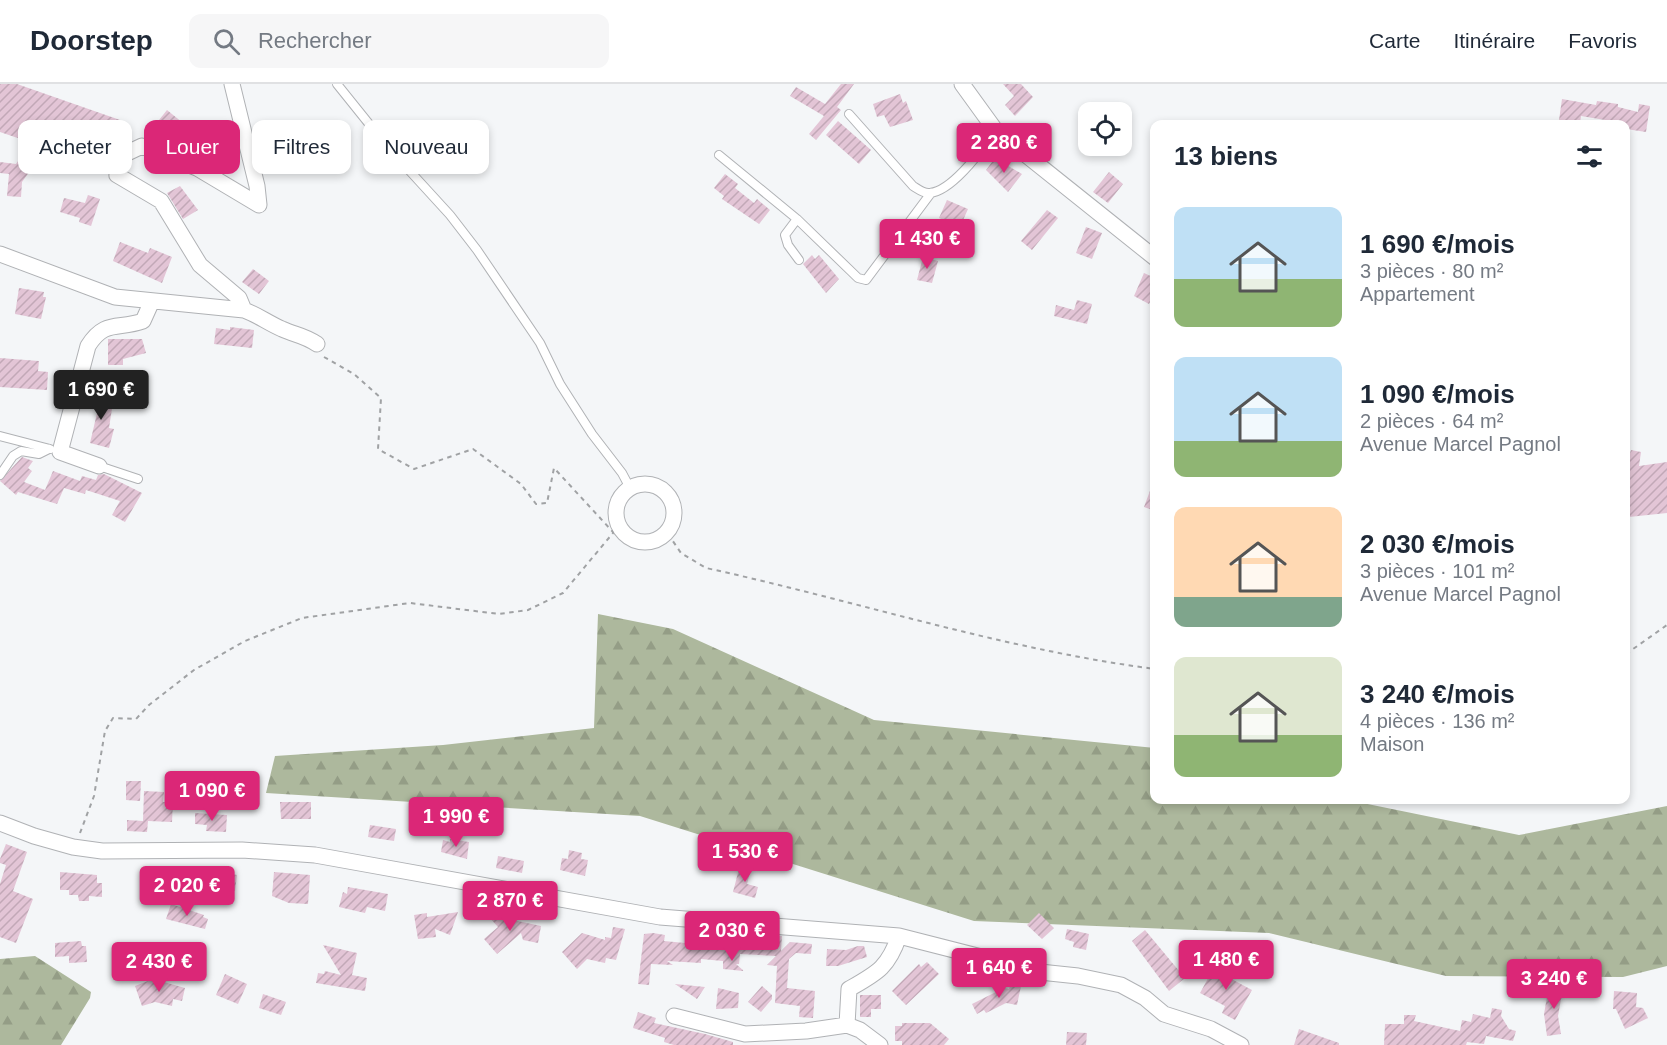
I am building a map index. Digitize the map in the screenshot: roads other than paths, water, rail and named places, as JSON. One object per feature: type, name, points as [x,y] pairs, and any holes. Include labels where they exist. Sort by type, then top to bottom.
[{"type":"street","points":[[232,84],[257,186],[258,205],[197,168],[142,146],[123,155],[118,165],[117,175],[161,201],[200,265],[239,298],[244,310]]},
{"type":"street","points":[[962,84],[996,131],[1150,254]]},
{"type":"street","points":[[0,254],[115,297],[244,310],[259,315],[282,329],[302,334],[320,351]]},
{"type":"street","points":[[99,466],[55,451],[88,346],[96,333],[108,326],[143,321],[152,301]]},
{"type":"street","points":[[651,483],[670,496],[676,515],[668,534],[651,543],[631,540],[616,530],[616,506],[627,488],[630,488],[651,483]]},
{"type":"street","points":[[0,823],[34,836],[75,847],[102,851],[242,850],[315,855],[660,916],[899,936],[1040,972],[1078,976],[1121,985],[1145,998],[1164,1014],[1202,1026],[1241,1045]]},
{"type":"street","points":[[848,1024],[849,989],[879,972],[892,957],[899,936]]},
{"type":"street","points":[[674,1016],[745,1034],[806,1031],[848,1024],[880,1045]]},
{"type":"lane","points":[[338,84],[386,145],[450,215],[477,250],[540,343],[560,384],[592,434],[622,473],[630,488]]},
{"type":"lane","points":[[849,114],[913,186],[922,192],[932,194]]},
{"type":"lane","points":[[719,155],[797,219],[858,278],[866,280],[932,194],[951,182],[976,157],[996,131]]},
{"type":"lane","points":[[797,219],[785,235],[788,245],[799,261]]},
{"type":"lane","points":[[0,436],[55,451]]},
{"type":"lane","points":[[0,475],[13,456],[21,451],[39,454],[55,451]]},
{"type":"lane","points":[[99,466],[138,479]]}]
